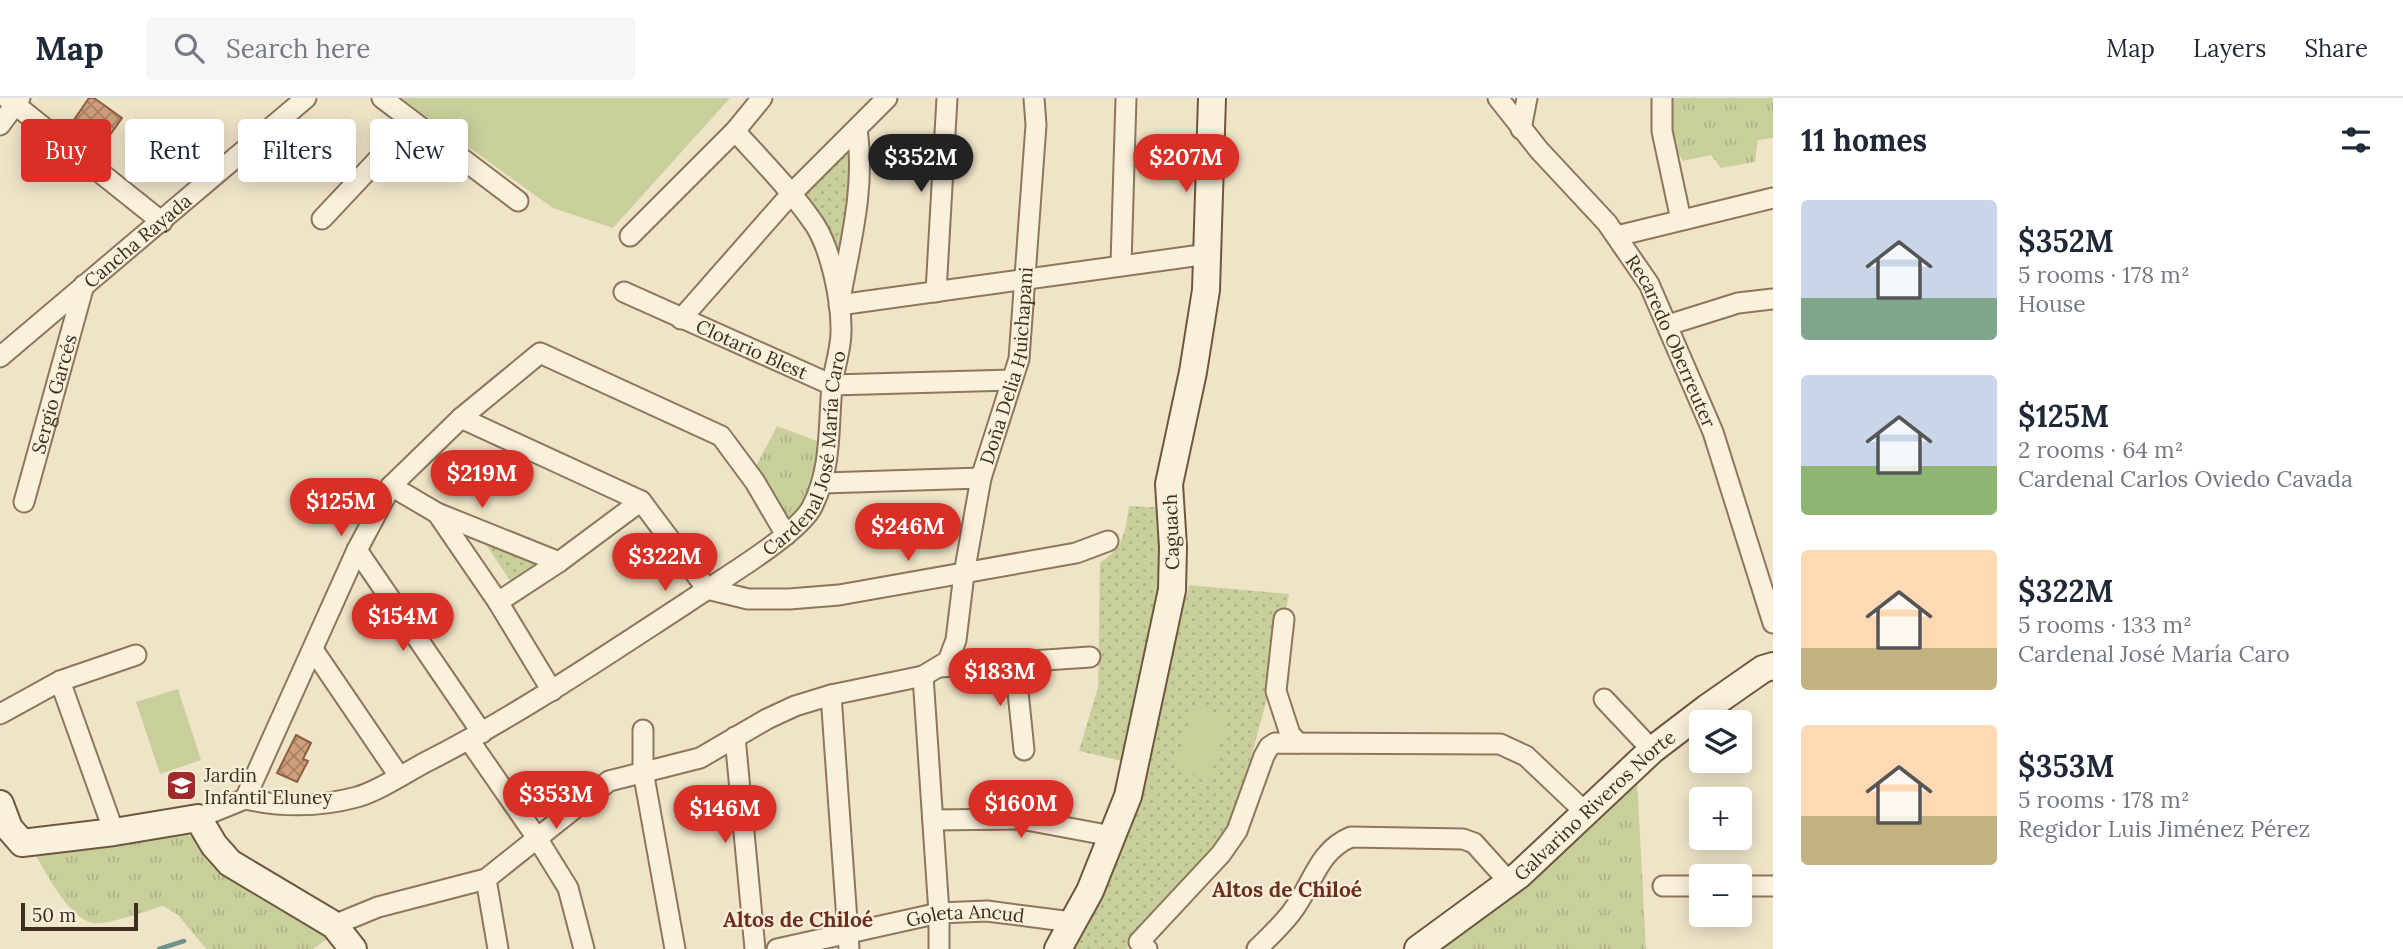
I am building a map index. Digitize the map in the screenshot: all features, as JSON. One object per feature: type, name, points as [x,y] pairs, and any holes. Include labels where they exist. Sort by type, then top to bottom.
[{"type":"street","name":"Cancha Rayada","points":[[0,357],[306,98]]},
{"type":"street","points":[[382,98],[409,119]]},
{"type":"street","points":[[631,236],[735,131],[762,98]]},
{"type":"street","points":[[681,318],[791,194],[887,98]]},
{"type":"street","points":[[936,292],[947,98]]},
{"type":"street","name":"Doña Delia Huichapani","points":[[932,672],[952,654],[956,640],[964,574],[981,478],[1019,359],[1036,125],[1034,98]]},
{"type":"street","points":[[1121,264],[1126,98]]},
{"type":"street","name":"Caguach","points":[[1058,949],[1090,891],[1128,796],[1172,590],[1173,547],[1169,484],[1195,359],[1206,290],[1212,98]]},
{"type":"street","name":"Recaredo Oberreuter","points":[[1498,98],[1521,129],[1617,236],[1649,284],[1713,432],[1773,623]]},
{"type":"street","points":[[1521,129],[1527,98]]},
{"type":"street","points":[[1662,98],[1662,131],[1681,220]]},
{"type":"street","points":[[0,125],[15,100],[162,222]]},
{"type":"street","points":[[857,130],[861,155],[856,211],[839,305],[1208,254]]},
{"type":"street","name":"Cardenal José María Caro","points":[[245,799],[275,805],[314,804],[358,797],[476,737],[552,691],[707,589],[786,535],[811,510],[822,483],[831,439],[832,385],[842,330],[839,305],[825,245],[816,226],[735,131]]},
{"type":"street","points":[[468,163],[518,201]]},
{"type":"street","points":[[322,219],[370,168]]},
{"type":"street","points":[[1617,236],[1773,198]]},
{"type":"street","name":"Sergio Garcés","points":[[24,502],[84,285]]},
{"type":"street","name":"Clotario Blest","points":[[624,292],[832,385],[1012,380]]},
{"type":"street","points":[[1668,325],[1738,303],[1773,299]]},
{"type":"street","points":[[0,807],[22,851],[198,818],[245,799],[358,550],[391,486],[461,418],[540,354],[721,436],[755,482],[786,535]]},
{"type":"street","points":[[461,418],[641,501],[707,589],[748,599],[839,595],[1076,553],[1108,541]]},
{"type":"street","points":[[822,483],[981,478]]},
{"type":"street","points":[[391,486],[437,513],[559,562]]},
{"type":"street","points":[[498,602],[559,562],[641,501]]},
{"type":"street","points":[[437,513],[498,602],[552,691]]},
{"type":"street","points":[[358,550],[568,888],[584,949]]},
{"type":"street","points":[[1284,619],[1276,691],[1290,734],[1298,743]]},
{"type":"street","points":[[314,651],[399,776]]},
{"type":"street","points":[[0,714],[60,681],[136,655]]},
{"type":"street","points":[[334,926],[378,907],[486,879],[609,781],[700,758],[795,706],[932,672],[1090,657]]},
{"type":"street","points":[[1015,663],[1024,750]]},
{"type":"street","name":"Galvarino Riveros Norte","points":[[1418,949],[1510,883],[1652,750],[1763,669],[1773,666]]},
{"type":"street","points":[[932,672],[933,820],[939,949]]},
{"type":"street","points":[[60,681],[114,832]]},
{"type":"street","points":[[831,695],[849,941]]},
{"type":"street","points":[[1604,699],[1652,750]]},
{"type":"street","points":[[643,730],[643,771],[675,949]]},
{"type":"street","points":[[735,737],[755,949]]},
{"type":"street","points":[[1139,947],[1221,854],[1237,831],[1269,747],[1275,743],[1500,744],[1525,757],[1586,813]]},
{"type":"street","points":[[198,818],[214,845],[230,863],[334,926],[353,949]]},
{"type":"street","points":[[933,820],[1021,819],[1112,836]]},
{"type":"street","points":[[1257,949],[1292,912],[1327,852],[1351,837],[1463,839],[1474,843],[1510,883]]},
{"type":"street","points":[[486,879],[498,949]]},
{"type":"street","points":[[1662,886],[1689,886]]},
{"type":"street","points":[[1752,886],[1773,886]]},
{"type":"street","name":"Goleta Ancud","points":[[777,949],[849,941],[939,913],[987,911],[1072,922]]},
{"type":"green space","points":[[400,98],[730,98],[613,228],[553,208],[468,147],[468,119],[429,119]]},
{"type":"green space","points":[[1673,98],[1773,98],[1773,138],[1758,140],[1755,162],[1721,168],[1711,155],[1683,161],[1670,140]]},
{"type":"green space","points":[[852,146],[848,210],[838,265],[802,195]]},
{"type":"green space","points":[[777,426],[822,443],[815,481],[804,506],[788,523],[755,468]]},
{"type":"green space","points":[[1129,506],[1171,508],[1135,764],[1079,751],[1098,687],[1100,563],[1119,545]]},
{"type":"green space","points":[[482,539],[545,566],[514,586]]},
{"type":"green space","points":[[1189,585],[1289,594],[1271,684],[1239,801],[1225,833],[1126,949],[1072,949],[1155,731]]},
{"type":"green space","points":[[178,689],[201,760],[160,774],[136,702]]},
{"type":"green space","points":[[1195,706],[1229,717],[1208,779],[1175,768]]},
{"type":"green space","points":[[1637,779],[1646,949],[1425,949]]},
{"type":"green space","points":[[182,833],[195,838],[211,862],[225,873],[328,938],[313,949],[206,949],[178,915],[163,906],[117,920],[93,923],[84,920],[68,905],[36,856]]},
{"type":"building","points":[[89,98],[94,98],[122,118],[111,134],[111,119],[75,119]]},
{"type":"building","points":[[296,735],[311,743],[303,759],[308,761],[297,782],[277,773]]},
{"type":"waterway","points":[[159,949],[184,941]]},
{"type":"place","name":"Jardin Infantil Eluney","points":[[181,786]]},
{"type":"district","name":"Altos de Chiloé","points":[[1287,889]]},
{"type":"district","name":"Altos de Chiloé","points":[[798,919]]}]
